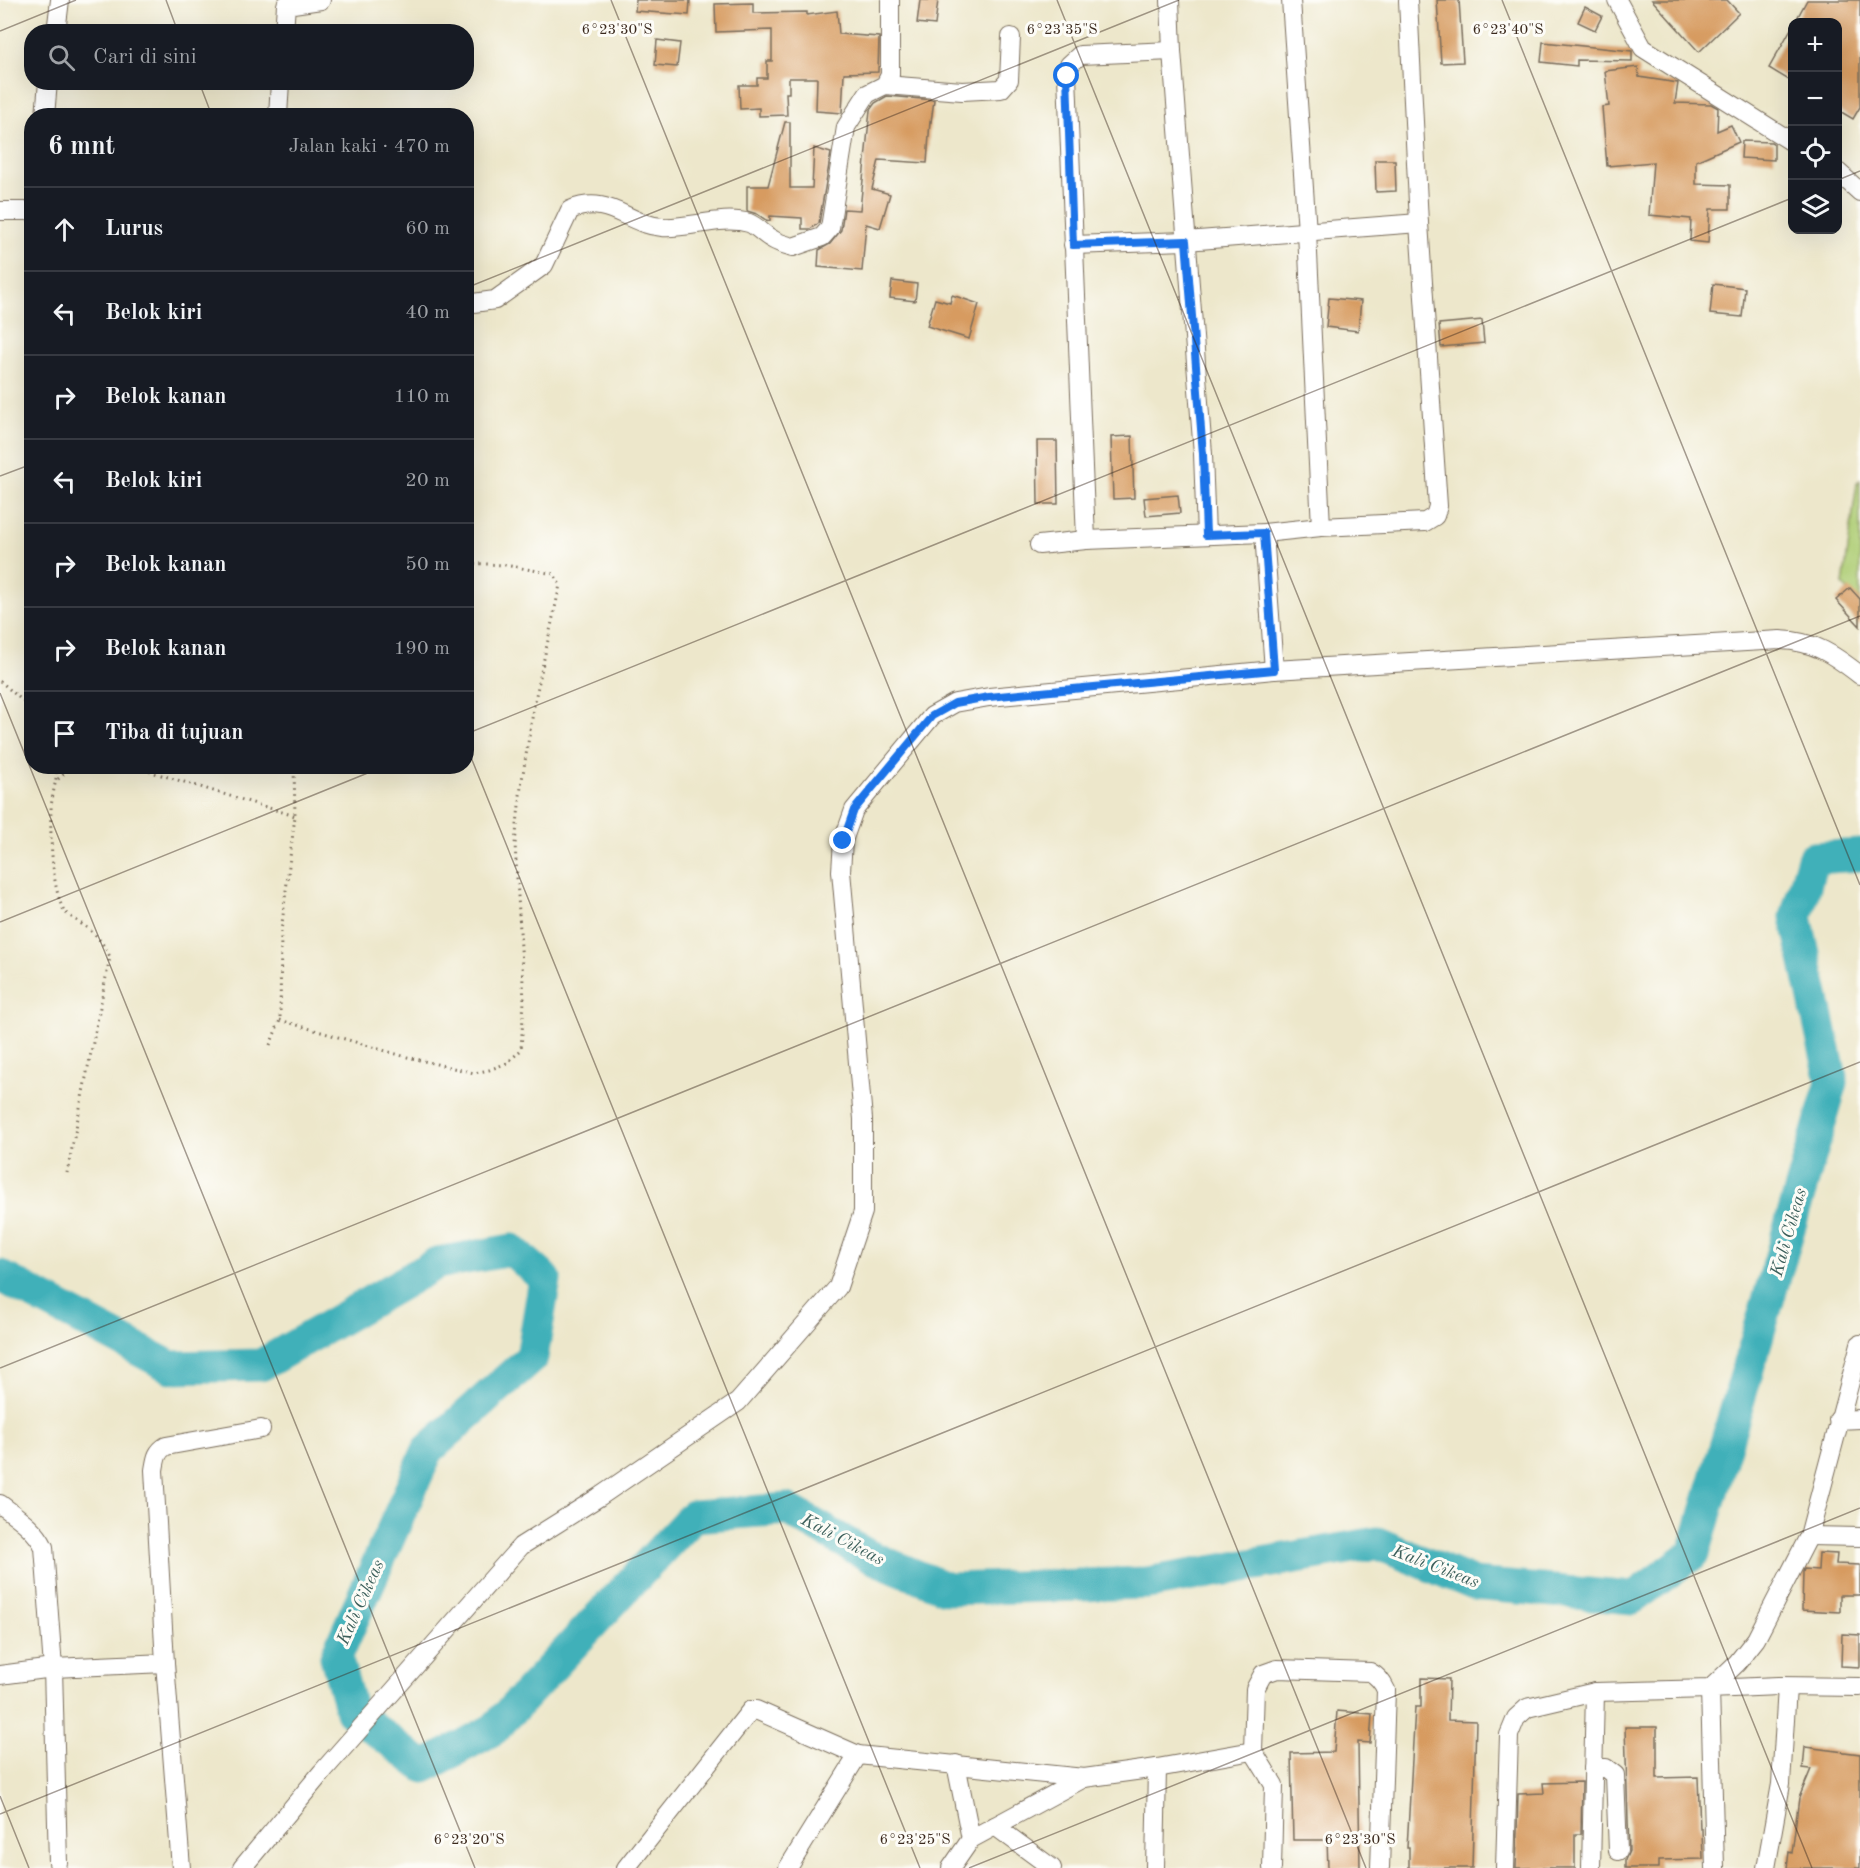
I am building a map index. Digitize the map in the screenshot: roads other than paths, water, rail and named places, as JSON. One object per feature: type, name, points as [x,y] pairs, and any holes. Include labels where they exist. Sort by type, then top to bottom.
[{"type":"street","points":[[57,24],[60,0]]},
{"type":"street","points":[[285,24],[286,5],[321,0]]},
{"type":"street","points":[[885,85],[890,75],[890,0]]},
{"type":"street","points":[[1170,0],[1203,454],[1206,535]]},
{"type":"street","points":[[1291,0],[1307,232],[1321,527]]},
{"type":"street","points":[[1039,545],[1086,540],[1264,533],[1321,527],[1425,522],[1435,516],[1438,506],[1419,223],[1408,0]]},
{"type":"street","points":[[1617,0],[1643,48],[1788,139]]},
{"type":"street","points":[[474,303],[495,300],[544,265],[570,210],[580,206],[605,206],[641,222],[662,227],[726,222],[750,223],[773,240],[793,247],[822,237],[830,228],[846,127],[867,94],[885,85],[962,91],[1001,89],[1009,80],[1011,37]]},
{"type":"street","points":[[1086,540],[1067,76],[1069,65],[1080,56],[1172,51]]},
{"type":"street","points":[[46,108],[47,90]]},
{"type":"street","points":[[278,108],[280,90]]},
{"type":"street","points":[[1842,176],[1860,192]]},
{"type":"street","points":[[0,211],[24,211]]},
{"type":"street","points":[[1073,245],[1186,241],[1419,223]]},
{"type":"street","points":[[1264,533],[1274,670]]},
{"type":"street","points":[[242,1868],[521,1546],[599,1497],[738,1402],[838,1287],[863,1212],[863,1119],[842,871],[843,841],[854,810],[932,716],[955,703],[989,697],[1274,670],[1780,640],[1796,640],[1831,652],[1860,675]]},
{"type":"street","points":[[1715,1868],[1710,1689],[1737,1663],[1756,1639],[1809,1536],[1860,1344]]},
{"type":"street","points":[[1838,1420],[1860,1419]]},
{"type":"street","points":[[181,1868],[165,1664],[154,1470],[158,1451],[166,1446],[261,1429]]},
{"type":"street","points":[[0,1504],[39,1536],[44,1548],[53,1668],[58,1863]]},
{"type":"street","points":[[1809,1536],[1860,1537]]},
{"type":"street","points":[[0,1675],[53,1668],[165,1664]]},
{"type":"street","points":[[1272,1868],[1274,1785],[1253,1751],[1255,1689],[1260,1677],[1277,1669],[1370,1672],[1379,1678],[1386,1690],[1380,1868]]},
{"type":"street","points":[[1766,1868],[1781,1784],[1787,1687]]},
{"type":"street","points":[[1505,1868],[1509,1736],[1516,1718],[1527,1708],[1595,1692],[1860,1687]]},
{"type":"street","points":[[1592,1868],[1595,1692]]},
{"type":"street","points":[[626,1868],[751,1710],[756,1710],[858,1755],[1084,1778],[1253,1751]]},
{"type":"street","points":[[788,1868],[858,1755]]},
{"type":"street","points":[[956,1764],[971,1839]]},
{"type":"street","points":[[1155,1868],[1157,1768]]},
{"type":"street","points":[[1593,1768],[1606,1768],[1615,1775],[1618,1851]]},
{"type":"street","points":[[951,1868],[971,1839],[1084,1778]]},
{"type":"street","points":[[995,1826],[1052,1868]]},
{"type":"waterway","name":"Kali Cikeas","points":[[0,1276],[171,1367],[261,1365],[437,1263],[512,1250],[545,1279],[532,1357],[428,1450],[336,1657],[351,1711],[424,1767],[494,1729],[693,1516],[787,1509],[869,1556],[948,1589],[1147,1583],[1377,1543],[1474,1584],[1633,1598],[1694,1553],[1832,1082],[1796,917],[1813,858],[1860,855]]}]
